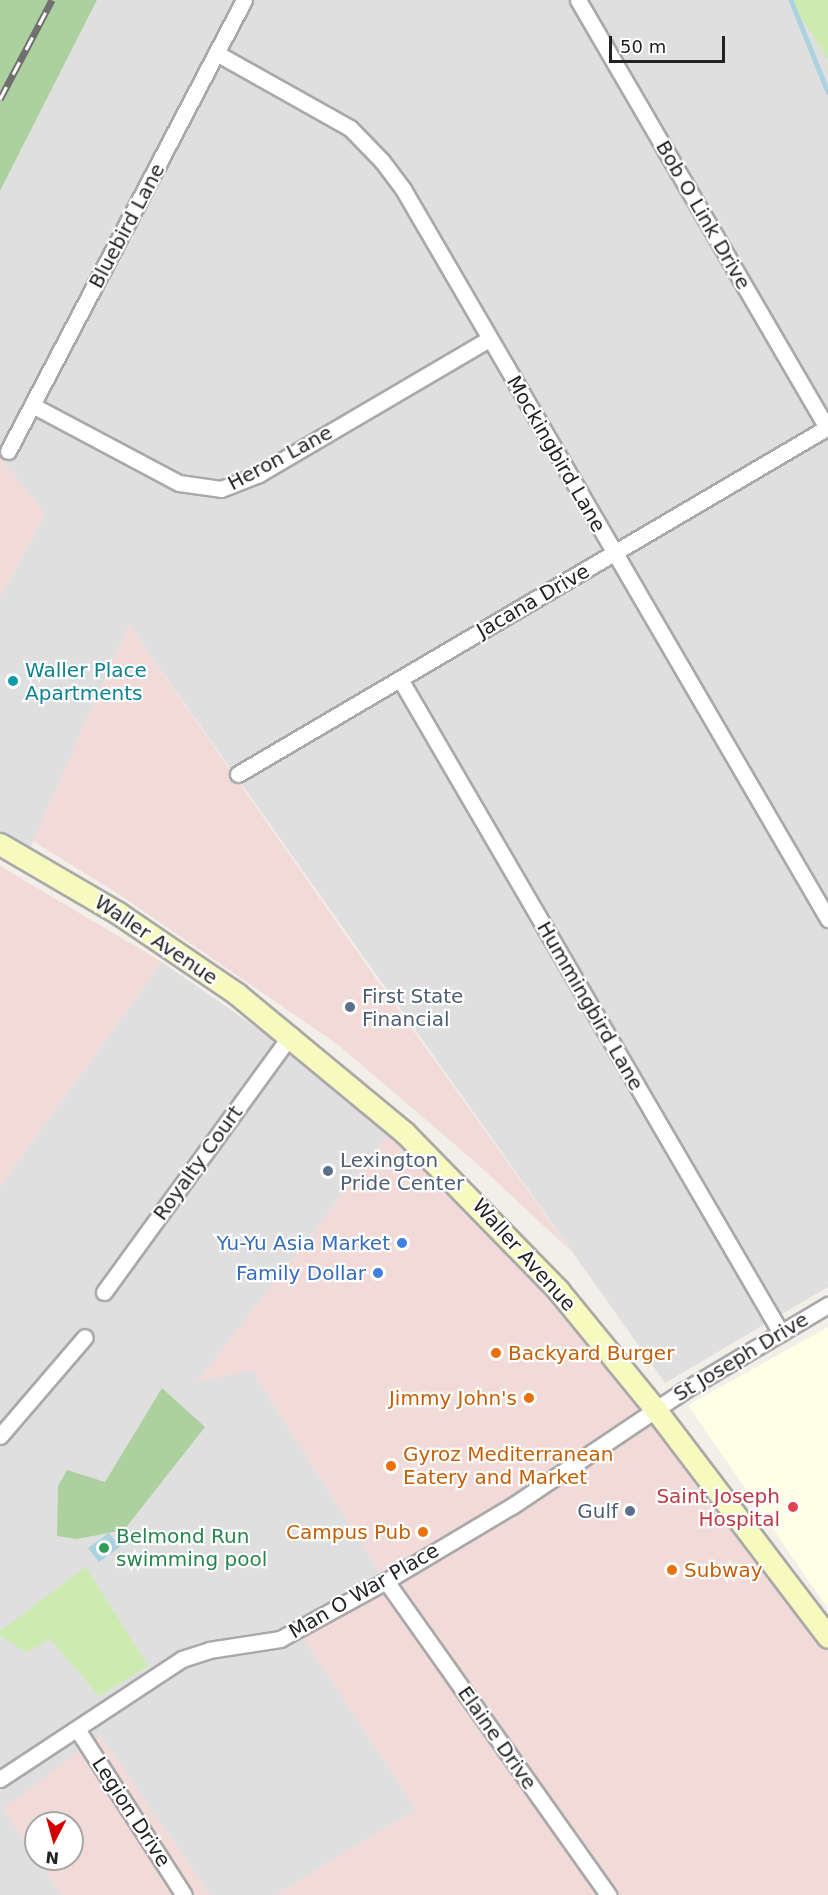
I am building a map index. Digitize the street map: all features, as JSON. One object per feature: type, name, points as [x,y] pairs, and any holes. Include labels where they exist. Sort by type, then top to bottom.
[{"type":"main road","name":"Waller Avenue","points":[[0,844],[167,945],[291,1035],[396,1125],[478,1203],[558,1290],[656,1409],[828,1637]]},
{"type":"street","name":"Bluebird Lane","points":[[8,451],[218,54],[244,0]]},
{"type":"street","name":"Bob O Link Drive","points":[[578,0],[828,428]]},
{"type":"street","name":"Mockingbird Lane","points":[[218,54],[336,119],[363,139],[403,189],[613,554],[828,919]]},
{"type":"street","name":"Heron Lane","points":[[32,405],[179,483],[221,489],[258,474],[489,339]]},
{"type":"street","name":"Jacana Drive","points":[[238,774],[828,428]]},
{"type":"street","name":"Hummingbird Lane","points":[[400,679],[781,1333]]},
{"type":"street","name":"Royalty Court","points":[[104,1292],[291,1035]]},
{"type":"street","name":"St Joseph Drive","points":[[656,1409],[828,1305]]},
{"type":"street","points":[[0,1436],[85,1337]]},
{"type":"street","name":"Man O War Place","points":[[0,1779],[182,1659],[209,1650],[280,1639],[386,1581],[512,1506],[656,1409]]},
{"type":"street","name":"Elaine Drive","points":[[386,1581],[608,1895]]},
{"type":"street","name":"Legion Drive","points":[[77,1729],[184,1895]]},
{"type":"shaded area","points":[[97,0],[790,0],[828,60],[828,1287],[665,1383],[129,625],[26,858],[0,845],[0,597],[45,514],[0,458],[0,191]]},
{"type":"shaded area","points":[[0,458],[45,514],[0,597]]},
{"type":"shaded area","points":[[129,625],[370,970],[572,1252],[472,1159],[337,1044],[120,895],[33,841]]},
{"type":"shaded area","points":[[0,866],[162,962],[0,1186]]},
{"type":"shaded area","points":[[162,962],[396,1125],[198,1381],[252,1370],[386,1581],[299,1631],[416,1809],[276,1895],[210,1895],[100,1736],[4,1809],[24,1839],[24,1871],[46,1871],[62,1895],[0,1895],[0,1186]]},
{"type":"shaded area","points":[[396,1125],[655,1409],[828,1649],[828,1895],[276,1895],[416,1809],[299,1631],[384,1578],[252,1370],[197,1382]]},
{"type":"shaded area","name":"Saint Joseph Hospital","points":[[828,1327],[828,1609],[688,1405]]},
{"type":"shaded area","points":[[100,1735],[210,1895],[62,1895],[46,1871],[84,1871],[84,1811],[24,1811],[24,1840],[3,1809]]},
{"type":"green space","points":[[0,0],[97,0],[0,191]]},
{"type":"green space","points":[[790,0],[828,0],[828,60]]},
{"type":"green space","points":[[162,1388],[205,1427],[124,1530],[77,1539],[57,1536],[58,1486],[67,1470],[105,1482]]},
{"type":"green space","points":[[86,1567],[148,1666],[99,1696],[50,1639],[26,1652],[0,1636],[0,1631]]},
{"type":"water","name":"Belmond Run swimming pool","points":[[109,1533],[120,1547],[99,1562],[88,1548]]},
{"type":"waterway","points":[[791,0],[828,92]]},
{"type":"railway","points":[[0,99],[52,0]]},
{"type":"place","name":"Waller Place Apartments","points":[[13,681]]},
{"type":"place","name":"First State Financial","points":[[350,1007]]},
{"type":"place","name":"Lexington Pride Center","points":[[328,1171]]},
{"type":"place","name":"Yu-Yu Asia Market","points":[[402,1243]]},
{"type":"place","name":"Family Dollar","points":[[378,1273]]},
{"type":"place","name":"Backyard Burger","points":[[496,1353]]},
{"type":"place","name":"Jimmy John's","points":[[529,1398]]},
{"type":"place","name":"Gyroz Mediterranean Eatery and Market","points":[[391,1466]]},
{"type":"place","name":"Saint Joseph Hospital","points":[[793,1507]]},
{"type":"place","name":"Gulf","points":[[630,1511]]},
{"type":"place","name":"Campus Pub","points":[[423,1532]]},
{"type":"place","name":"Belmond Run swimming pool","points":[[104,1548]]},
{"type":"place","name":"Subway","points":[[672,1570]]}]
